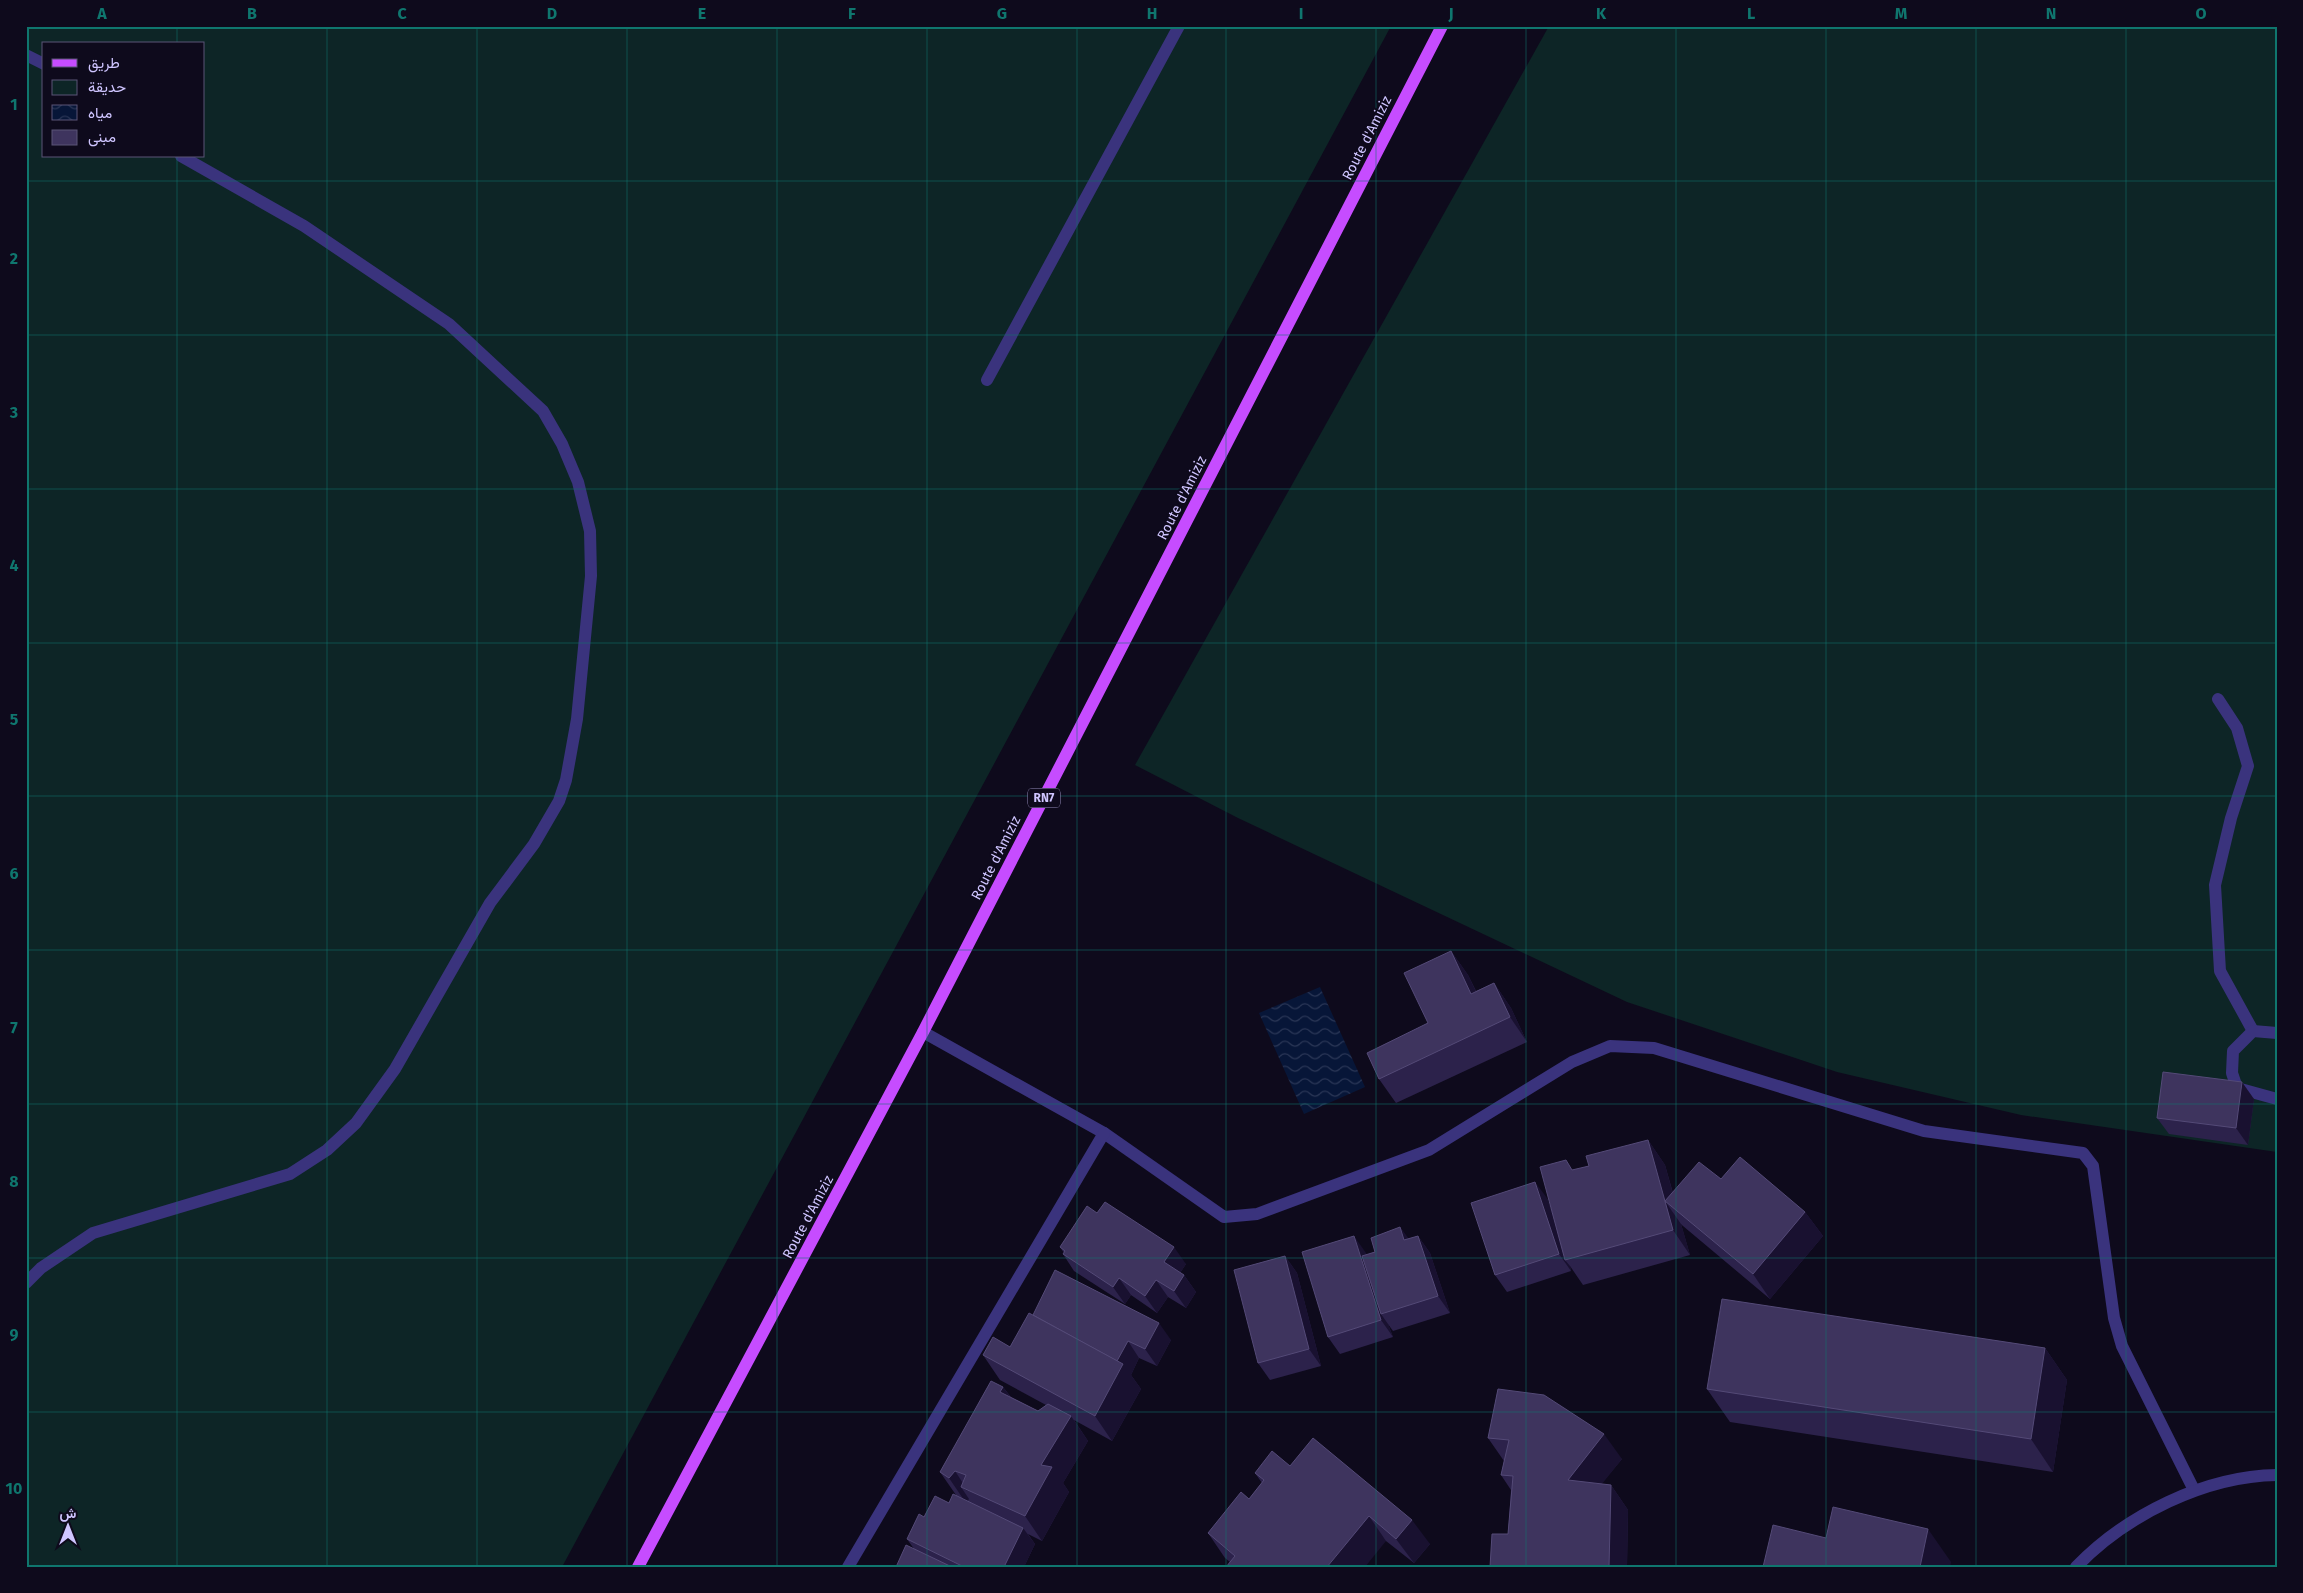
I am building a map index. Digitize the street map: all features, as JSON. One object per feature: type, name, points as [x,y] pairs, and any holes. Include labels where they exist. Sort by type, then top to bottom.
[{"type":"main road","name":"Route d'Amiziz","points":[[638,1567],[923,1032],[1442,26]]},
{"type":"street","points":[[987,380],[1179,26]]},
{"type":"street","points":[[26,55],[42,63]]},
{"type":"street","points":[[26,1283],[41,1268],[93,1233],[290,1174],[327,1150],[356,1123],[395,1069],[490,902],[534,844],[559,801],[566,780],[577,719],[591,576],[590,531],[578,482],[562,444],[543,411],[449,324],[304,226],[185,158]]},
{"type":"street","points":[[2218,698],[2237,728],[2248,766],[2231,818],[2215,886],[2220,971],[2253,1030]]},
{"type":"street","points":[[2253,1030],[2277,1033]]},
{"type":"street","points":[[2253,1030],[2233,1052],[2232,1073],[2237,1088],[2277,1099]]},
{"type":"street","points":[[923,1032],[1104,1133],[1224,1218],[1257,1214],[1429,1150],[1572,1062],[1610,1046],[1654,1048],[1924,1131],[2083,1153],[2093,1166],[2114,1318],[2122,1346],[2194,1490]]},
{"type":"street","points":[[848,1567],[1104,1133]]},
{"type":"street","points":[[2076,1567],[2136,1518],[2194,1490],[2251,1475],[2277,1475]]},
{"type":"green space","points":[[26,26],[1391,26],[562,1567],[26,1567]]},
{"type":"green space","points":[[1549,26],[2277,26],[2277,1152],[2021,1115],[1837,1072],[1627,1002],[1238,818],[1135,765]]},
{"type":"water","points":[[1320,987],[1365,1087],[1304,1114],[1259,1013]]},
{"type":"building","points":[[1451,951],[1471,994],[1494,983],[1510,1017],[1379,1079],[1367,1053],[1428,1023],[1404,973]]},
{"type":"building","points":[[2163,1072],[2242,1082],[2236,1128],[2157,1118]]},
{"type":"building","points":[[1648,1140],[1673,1230],[1565,1260],[1540,1167],[1566,1160],[1572,1170],[1589,1166],[1586,1156]]},
{"type":"building","points":[[1740,1157],[1805,1212],[1753,1274],[1665,1201],[1699,1162],[1721,1179]]},
{"type":"building","points":[[1535,1182],[1559,1254],[1495,1275],[1471,1203]]},
{"type":"building","points":[[1105,1202],[1174,1247],[1164,1262],[1184,1275],[1174,1291],[1156,1280],[1145,1296],[1119,1278],[1113,1287],[1063,1254],[1065,1251],[1060,1247],[1087,1206],[1097,1213]]},
{"type":"building","points":[[1400,1227],[1404,1240],[1418,1236],[1438,1296],[1381,1314],[1362,1256],[1375,1252],[1371,1238]]},
{"type":"building","points":[[1354,1236],[1381,1320],[1328,1337],[1302,1252]]},
{"type":"building","points":[[1285,1256],[1309,1349],[1258,1363],[1234,1270]]},
{"type":"building","points":[[1055,1270],[1159,1323],[1145,1349],[1128,1341],[1117,1361],[1033,1315]]},
{"type":"building","points":[[1722,1299],[2045,1348],[2031,1439],[1707,1389]]},
{"type":"building","points":[[1029,1313],[1123,1364],[1095,1416],[983,1355],[993,1337],[1010,1347]]},
{"type":"building","points":[[991,1381],[1003,1387],[1000,1392],[1038,1411],[1048,1404],[1071,1416],[1041,1465],[1052,1467],[1025,1516],[961,1487],[966,1475],[955,1471],[949,1478],[940,1472]]},
{"type":"building","points":[[1498,1389],[1544,1395],[1604,1434],[1568,1480],[1611,1485],[1609,1567],[1490,1567],[1492,1534],[1508,1534],[1513,1476],[1501,1475],[1509,1440],[1488,1438]]},
{"type":"building","points":[[1313,1438],[1412,1520],[1396,1539],[1369,1516],[1327,1567],[1226,1567],[1235,1556],[1208,1533],[1241,1492],[1249,1499],[1264,1480],[1255,1473],[1272,1451],[1290,1466]]},
{"type":"building","points":[[953,1494],[1023,1528],[1004,1567],[964,1567],[907,1539],[919,1514],[924,1517],[935,1496],[949,1503]]},
{"type":"building","points":[[1833,1507],[1928,1529],[1920,1567],[1763,1567],[1773,1525],[1826,1538]]},
{"type":"building","points":[[906,1545],[952,1567],[896,1567]]}]
